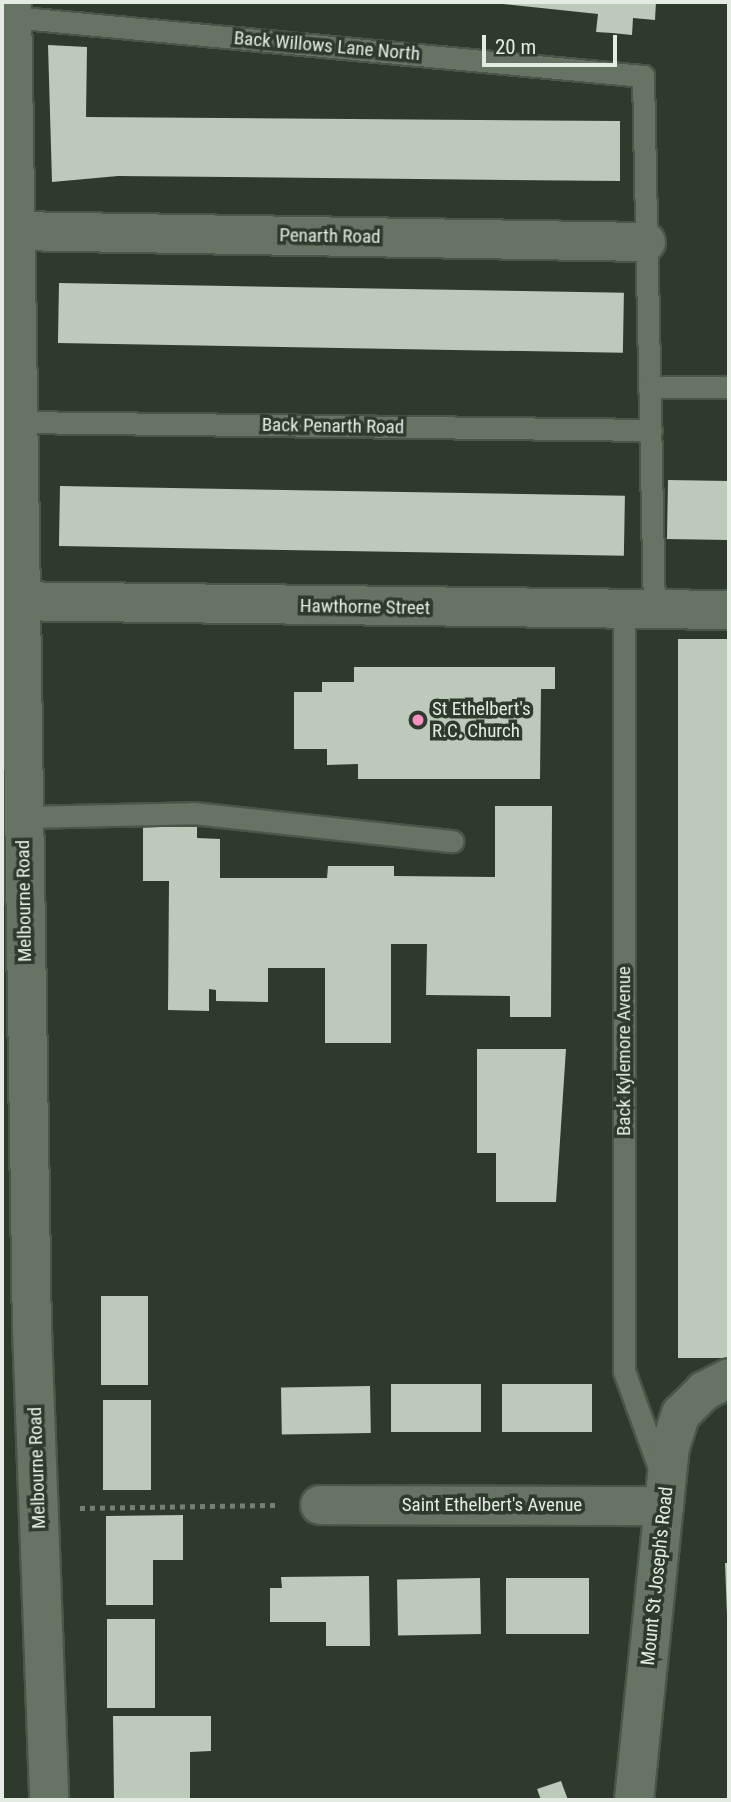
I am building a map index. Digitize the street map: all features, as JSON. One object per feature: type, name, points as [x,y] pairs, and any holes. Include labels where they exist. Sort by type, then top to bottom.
[{"type":"street","name":"Melbourne Road","points":[[11,10],[7,98],[13,231],[16,422],[10,602],[23,817],[17,1329],[38,1508],[49,1800]]},
{"type":"street","name":"Penarth Road","points":[[13,231],[646,242]]},
{"type":"street","name":"Hawthorne Street","points":[[10,602],[729,610]]},
{"type":"street","name":"Mount St Joseph's Road","points":[[634,1800],[665,1496],[681,1414],[729,1378]]},
{"type":"street","name":"Saint Ethelbert's Avenue","points":[[320,1505],[665,1496]]},
{"type":"lane","name":"Back Willows Lane North","points":[[11,10],[643,76]]},
{"type":"lane","name":"Back Kylemore Avenue","points":[[643,76],[650,430],[639,610],[624,1371],[629,1399],[665,1496]]},
{"type":"lane","points":[[650,387],[729,387]]},
{"type":"lane","name":"Back Penarth Road","points":[[16,422],[650,430]]},
{"type":"lane","points":[[23,817],[193,813],[452,841]]},
{"type":"path","points":[[38,1508],[320,1505]]},
{"type":"building","points":[[484,2],[656,2],[655,20],[633,18],[632,35],[596,32],[598,14]]},
{"type":"building","points":[[48,45],[87,47],[86,117],[620,121],[620,181],[118,176],[52,182]]},
{"type":"building","points":[[59,283],[624,293],[623,353],[58,343]]},
{"type":"building","points":[[668,480],[729,481],[728,540],[667,539]]},
{"type":"building","points":[[60,486],[625,496],[624,556],[59,546]]},
{"type":"building","points":[[678,639],[729,639],[729,1358],[678,1358]]},
{"type":"building","name":"St Ethelbert's R.C. Church","points":[[354,667],[555,667],[555,689],[541,689],[540,779],[358,779],[358,764],[327,765],[327,749],[294,749],[294,692],[322,692],[322,682],[354,682]]},
{"type":"building","points":[[495,806],[552,806],[551,1017],[510,1017],[510,996],[426,995],[427,944],[391,944],[391,1043],[325,1043],[325,968],[268,968],[268,1002],[216,1001],[216,990],[209,989],[209,1011],[168,1010],[169,881],[143,881],[143,827],[197,827],[197,838],[220,839],[220,878],[327,878],[328,866],[394,866],[394,876],[495,877]]},
{"type":"building","points":[[477,1049],[566,1049],[556,1202],[496,1202],[496,1153],[477,1153]]},
{"type":"building","points":[[101,1296],[148,1296],[148,1385],[101,1385]]},
{"type":"building","points":[[391,1384],[481,1384],[481,1432],[391,1432]]},
{"type":"building","points":[[502,1384],[592,1384],[592,1432],[502,1432]]},
{"type":"building","points":[[370,1386],[371,1433],[282,1435],[281,1388]]},
{"type":"building","points":[[103,1400],[151,1400],[151,1490],[103,1490]]},
{"type":"building","points":[[183,1515],[183,1560],[153,1560],[153,1605],[106,1605],[106,1516]]},
{"type":"building","points":[[725,1563],[729,1563],[727,1615]]},
{"type":"building","points":[[369,1576],[370,1646],[326,1646],[326,1622],[270,1622],[270,1588],[282,1588],[281,1577]]},
{"type":"building","points":[[480,1578],[481,1634],[398,1635],[397,1579]]},
{"type":"building","points":[[506,1578],[589,1578],[589,1634],[506,1634]]},
{"type":"building","points":[[107,1619],[155,1619],[155,1708],[107,1708]]},
{"type":"building","points":[[113,1716],[211,1716],[211,1751],[190,1752],[190,1800],[114,1800]]},
{"type":"building","points":[[561,1781],[568,1800],[541,1800],[537,1789]]},
{"type":"place","name":"St Ethelbert's R.C. Church","points":[[418,720]]}]
